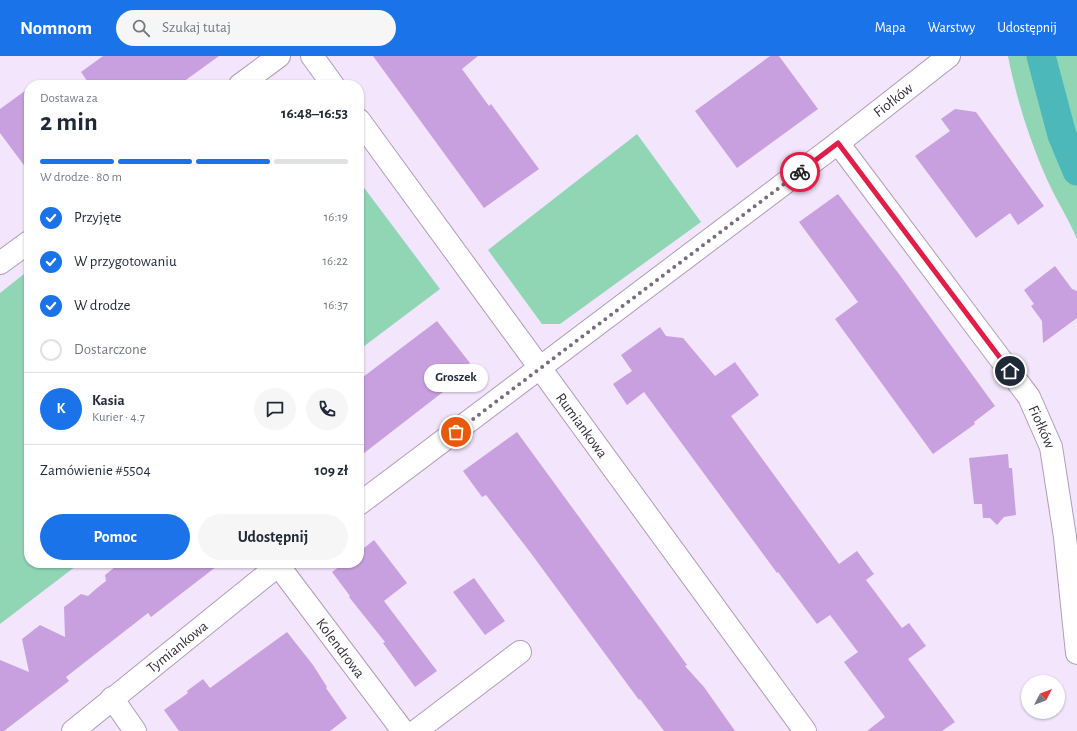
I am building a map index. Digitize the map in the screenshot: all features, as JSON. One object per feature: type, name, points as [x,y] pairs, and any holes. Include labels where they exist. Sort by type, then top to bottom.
[{"type":"street","points":[[247,80],[279,56]]},
{"type":"street","points":[[312,56],[329,80]]},
{"type":"street","name":"Fiołków","points":[[540,368],[838,143],[949,56]]},
{"type":"street","name":"Rumiankowa","points":[[364,127],[805,731]]},
{"type":"street","name":"Fiołków","points":[[838,143],[1030,397],[1051,447],[1065,537],[1077,653]]},
{"type":"street","points":[[0,263],[24,246]]},
{"type":"street","points":[[364,500],[540,368]]},
{"type":"street","name":"Tymiankowa","points":[[73,731],[275,568]]},
{"type":"street","name":"Kolendrowa","points":[[283,568],[403,731]]},
{"type":"street","points":[[416,731],[520,652]]},
{"type":"street","points":[[112,698],[135,731]]},
{"type":"green space","points":[[1008,56],[1077,56],[1077,239],[1052,190],[1032,141],[1021,108]]},
{"type":"green space","points":[[637,134],[701,222],[560,324],[542,324],[488,250]]},
{"type":"green space","points":[[364,188],[440,289],[364,346]]},
{"type":"green space","points":[[24,274],[24,568],[73,568],[0,624],[0,293]]},
{"type":"building","points":[[103,56],[219,56],[186,80],[87,80],[81,72]]},
{"type":"building","points":[[373,56],[478,56],[462,69],[489,106],[491,104],[539,169],[484,208]]},
{"type":"building","points":[[770,56],[779,56],[818,109],[737,168],[695,111]]},
{"type":"building","points":[[24,92],[24,165],[0,133],[0,109]]},
{"type":"building","points":[[955,109],[976,112],[1044,206],[1018,225],[1010,213],[976,238],[915,156],[950,131],[941,119]]},
{"type":"building","points":[[838,194],[899,274],[995,406],[974,422],[975,424],[933,454],[835,319],[858,302],[799,222]]},
{"type":"building","points":[[1055,266],[1072,289],[1077,291],[1077,318],[1043,343],[1042,321],[1031,306],[1034,304],[1024,290]]},
{"type":"building","points":[[437,321],[470,363],[449,380],[452,385],[364,453],[364,376]]},
{"type":"building","points":[[660,327],[666,336],[683,338],[715,376],[735,362],[759,395],[731,416],[839,564],[857,551],[874,574],[866,580],[902,628],[909,623],[926,646],[908,659],[955,722],[942,731],[867,731],[885,717],[844,662],[858,652],[830,615],[817,624],[778,572],[777,573],[644,392],[627,405],[613,384],[632,371],[621,355]]},
{"type":"building","points":[[517,432],[687,665],[685,666],[704,687],[735,731],[664,731],[640,699],[639,700],[486,495],[482,497],[463,471]]},
{"type":"building","points":[[1008,454],[1009,468],[1012,468],[1016,515],[1004,517],[997,525],[990,518],[983,518],[982,504],[974,504],[969,458]]},
{"type":"building","points":[[374,540],[407,583],[384,601],[437,671],[415,687],[383,643],[385,642],[349,597],[350,596],[332,572],[337,568],[364,568],[364,548]]},
{"type":"building","points":[[114,568],[215,568],[151,617],[148,613],[66,677],[69,681],[4,731],[0,731],[0,660],[29,672],[22,639],[40,625],[65,637],[64,607],[81,594],[88,596],[106,581],[105,575]]},
{"type":"building","points":[[474,578],[505,621],[485,635],[453,592]]},
{"type":"building","points":[[287,632],[313,665],[327,687],[326,688],[347,718],[330,731],[179,731],[164,710],[188,693],[187,691],[203,679],[210,688]]},
{"type":"waterway","points":[[1041,56],[1062,135],[1077,171]]},
{"type":"way so far","points":[[456,432],[800,172]]},
{"type":"place","name":"Groszek","points":[[456,432]]},
{"type":"route","points":[[800,172],[838,143],[1010,371]]}]
